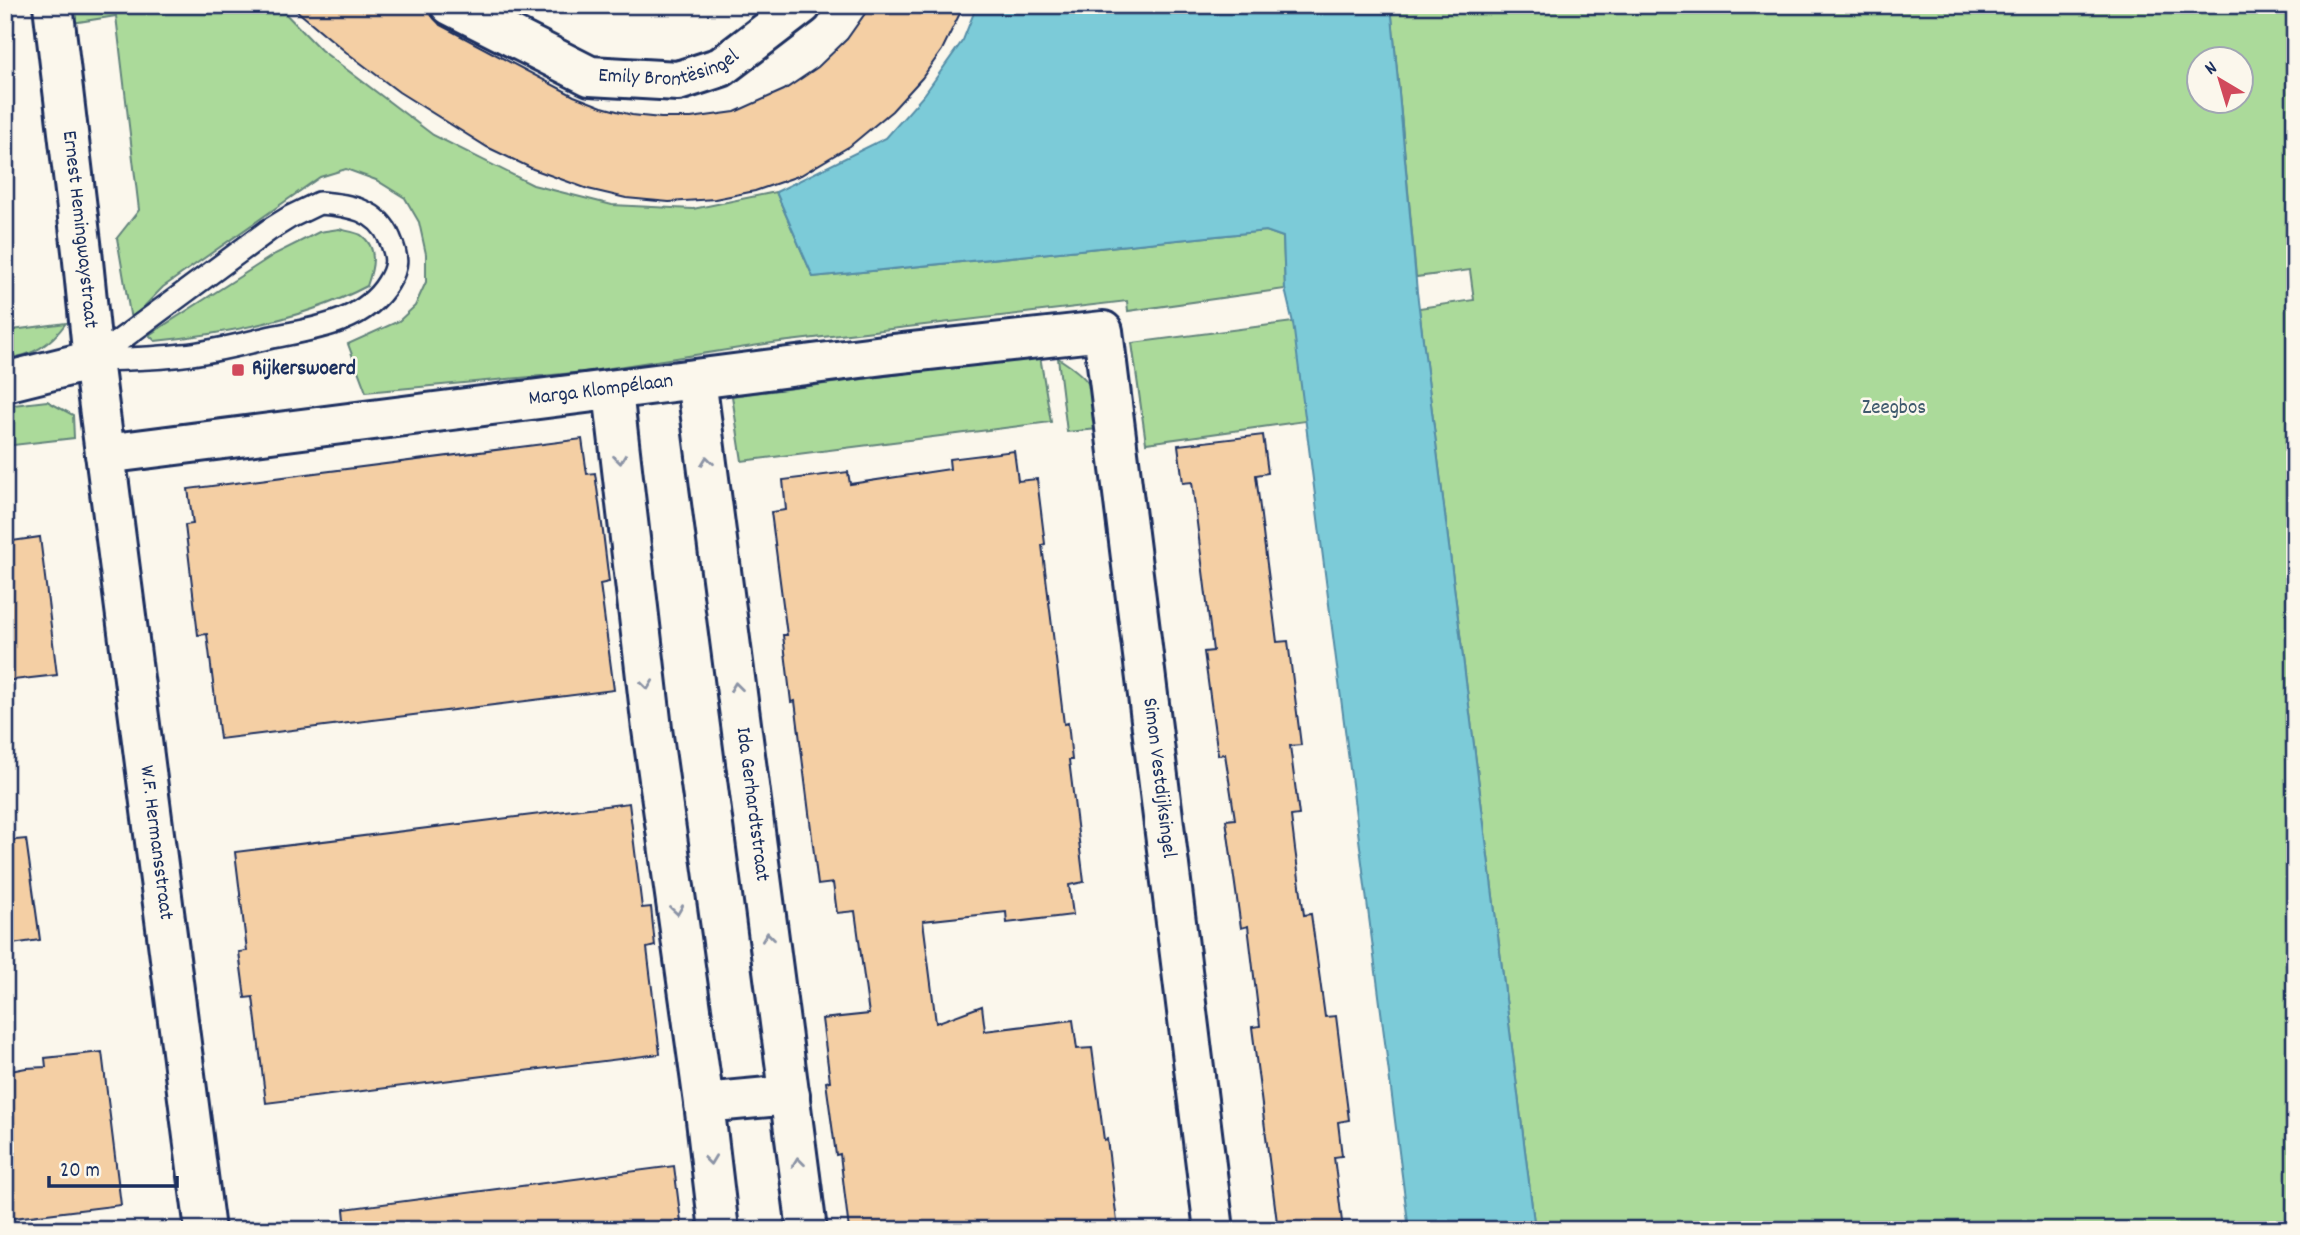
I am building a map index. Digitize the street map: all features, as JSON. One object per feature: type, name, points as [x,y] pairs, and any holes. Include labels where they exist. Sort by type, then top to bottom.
[{"type":"street","name":"Ernest Hemingwaystraat","points":[[53,5],[104,454]]},
{"type":"street","name":"Emily Brontësingel","points":[[450,5],[590,76],[678,81],[721,67],[802,5]]},
{"type":"street","name":"Marga Klompélaan","points":[[104,454],[1098,330]]},
{"type":"street","name":"Simon Vestdijksingel","points":[[1098,330],[1103,331],[1214,1230]]},
{"type":"street","points":[[5,382],[93,360]]},
{"type":"street","name":"Ida Gerhardtstraat","points":[[696,379],[807,1230]]},
{"type":"street","points":[[612,391],[652,729],[719,1230]]},
{"type":"street","name":"W.F. Hermansstraat","points":[[104,454],[205,1230]]},
{"type":"street","points":[[704,1103],[790,1095]]},
{"type":"lane","points":[[319,203],[345,205],[370,213],[386,229],[394,248],[396,270],[380,297],[360,311],[331,325],[184,355],[93,360],[270,230],[319,203]]},
{"type":"green space","points":[[70,5],[277,5],[321,50],[433,135],[533,185],[612,205],[693,209],[776,192],[813,277],[1266,231],[1283,237],[1285,289],[1128,311],[1127,301],[772,343],[585,372],[366,392],[348,344],[399,321],[415,306],[426,282],[426,254],[419,222],[405,198],[376,180],[346,169],[320,177],[163,287],[131,320],[117,238],[139,210],[116,16],[72,23]]},
{"type":"green space","name":"Zeegbos","points":[[1391,5],[2295,5],[2295,1230],[1535,1230],[1419,308],[1474,300],[1470,270],[1416,277]]},
{"type":"green space","points":[[339,229],[361,235],[370,246],[373,259],[367,286],[317,308],[264,323],[155,341],[149,335],[275,254],[319,232]]},
{"type":"green space","points":[[1308,320],[1320,419],[1146,443],[1132,343]]},
{"type":"green space","points":[[66,323],[40,348],[5,359],[5,331]]},
{"type":"green space","points":[[1040,356],[1051,422],[742,461],[732,396]]},
{"type":"green space","points":[[1058,358],[1079,373],[1090,387],[1098,429],[1067,432]]},
{"type":"green space","points":[[47,401],[73,415],[74,438],[5,446],[5,406]]},
{"type":"water","points":[[977,5],[1391,5],[1417,292],[1535,1230],[1409,1230],[1293,323],[1285,289],[1283,237],[1266,231],[813,277],[776,192],[886,138],[924,95],[963,40]]},
{"type":"building","points":[[290,5],[423,5],[440,25],[574,96],[632,115],[691,118],[735,112],[784,90],[818,67],[847,39],[871,5],[964,5],[942,50],[922,78],[892,111],[850,146],[801,175],[755,191],[715,199],[669,202],[626,198],[588,189],[533,169],[487,147],[399,92]]},
{"type":"building","points":[[1263,435],[1268,473],[1256,475],[1264,541],[1277,642],[1288,641],[1301,745],[1290,746],[1299,815],[1291,816],[1295,849],[1304,915],[1311,914],[1325,1017],[1336,1016],[1349,1120],[1338,1122],[1342,1156],[1334,1157],[1343,1230],[1278,1230],[1252,1027],[1260,1026],[1248,926],[1241,928],[1226,820],[1235,819],[1225,754],[1218,755],[1204,652],[1213,651],[1192,482],[1183,483],[1178,445]]},
{"type":"building","points":[[582,439],[587,474],[595,473],[603,532],[609,582],[600,584],[614,690],[220,739],[207,634],[198,635],[185,525],[193,524],[188,489]]},
{"type":"building","points":[[1014,451],[1018,481],[1037,479],[1045,544],[1042,545],[1064,724],[1068,723],[1072,760],[1069,760],[1084,882],[1069,885],[1073,915],[1007,923],[1006,912],[923,921],[936,1023],[982,1006],[985,1031],[1073,1020],[1077,1049],[1092,1048],[1118,1230],[849,1230],[840,1154],[836,1155],[826,1082],[830,1081],[822,1019],[869,1014],[855,911],[837,913],[833,883],[818,885],[795,701],[791,702],[783,635],[787,635],[771,512],[786,510],[783,480],[848,472],[850,484],[950,469],[949,459]]},
{"type":"building","points":[[40,537],[57,675],[5,681],[5,542]]},
{"type":"building","points":[[629,803],[642,908],[651,907],[655,946],[647,948],[660,1054],[266,1103],[253,997],[245,998],[239,952],[247,951],[235,852]]},
{"type":"building","points":[[26,839],[40,940],[5,945],[5,841]]},
{"type":"building","points":[[102,1052],[121,1205],[5,1219],[5,1072],[46,1067],[45,1058]]},
{"type":"building","points":[[674,1166],[682,1230],[346,1230],[344,1209]]},
{"type":"place","name":"Rijkerswoerd","points":[[238,370]]}]
